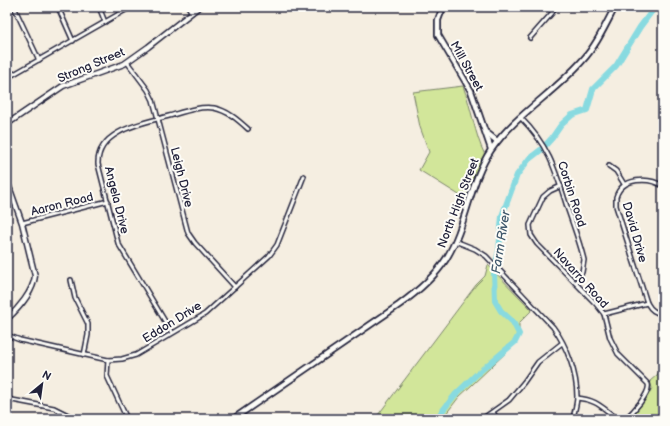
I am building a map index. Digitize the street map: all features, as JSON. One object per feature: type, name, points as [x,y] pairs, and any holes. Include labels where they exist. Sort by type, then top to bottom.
[{"type":"main road","name":"Mill Street","points":[[443,7],[438,20],[438,35],[471,91],[487,133],[491,149]]},
{"type":"main road","name":"North High Street","points":[[233,419],[417,291],[433,277],[443,263],[455,241],[478,175],[491,149],[521,118],[583,60],[596,42],[614,7]]},
{"type":"main road","points":[[487,133],[498,141]]},
{"type":"street","points":[[14,7],[39,60]]},
{"type":"street","points":[[58,7],[73,41]]},
{"type":"street","points":[[99,7],[105,22]]},
{"type":"street","points":[[7,78],[131,7]]},
{"type":"street","points":[[189,7],[192,12]]},
{"type":"street","name":"Strong Street","points":[[7,124],[63,86],[115,68],[127,62],[199,7]]},
{"type":"street","points":[[530,38],[552,13],[555,7]]},
{"type":"street","name":"Leigh Drive","points":[[127,62],[151,95],[188,233],[195,243],[235,287]]},
{"type":"street","name":"Angela Drive","points":[[172,333],[118,243],[98,164],[98,156],[102,147],[110,139],[128,127],[200,108],[209,108],[231,114],[248,129]]},
{"type":"street","name":"Corbin Road","points":[[521,118],[542,142],[548,152],[561,186],[584,260],[582,272],[576,283]]},
{"type":"street","points":[[608,166],[616,171],[624,184]]},
{"type":"street","name":"Eddon Drive","points":[[7,335],[20,340],[108,360],[122,359],[136,355],[205,314],[269,256],[275,249],[304,176]]},
{"type":"street","points":[[7,180],[22,223],[34,268],[34,279],[29,292],[7,319]]},
{"type":"street","name":"David Drive","points":[[647,303],[616,206],[616,197],[624,184],[636,181],[654,181],[663,186]]},
{"type":"street","name":"Navarro Road","points":[[561,186],[550,191],[543,198],[530,225],[530,232],[537,244],[576,283],[604,314],[610,338],[618,354],[645,379],[649,386],[644,397],[625,419]]},
{"type":"street","name":"Aaron Road","points":[[22,223],[108,201]]},
{"type":"street","points":[[455,241],[475,249],[489,260],[507,277],[553,327],[568,354],[572,369],[577,398],[573,419]]},
{"type":"street","points":[[71,280],[75,298],[88,324],[88,335],[84,354]]},
{"type":"street","points":[[604,314],[647,303],[650,309],[656,313],[663,314]]},
{"type":"street","points":[[482,419],[517,392],[538,362],[562,343]]},
{"type":"street","points":[[108,360],[107,376],[127,419]]},
{"type":"street","points":[[577,398],[588,399],[597,403],[618,419]]},
{"type":"street","points":[[7,399],[54,408],[68,415]]},
{"type":"street","points":[[493,412],[497,419]]},
{"type":"green space","points":[[463,86],[478,138],[485,155],[467,200],[419,170],[429,152],[420,127],[413,92]]},
{"type":"green space","points":[[488,265],[532,310],[519,323],[519,336],[514,345],[459,397],[442,419],[375,419],[476,285],[485,276]]},
{"type":"green space","points":[[663,366],[663,419],[629,419],[647,397],[652,388],[650,381],[657,375]]},
{"type":"waterway","name":"Farm River","points":[[436,419],[455,395],[478,373],[515,342],[519,334],[513,322],[501,311],[495,301],[494,272],[499,251],[502,216],[517,175],[529,159],[542,149],[552,138],[561,125],[572,115],[587,110],[593,89],[616,66],[640,27],[655,7]]}]
